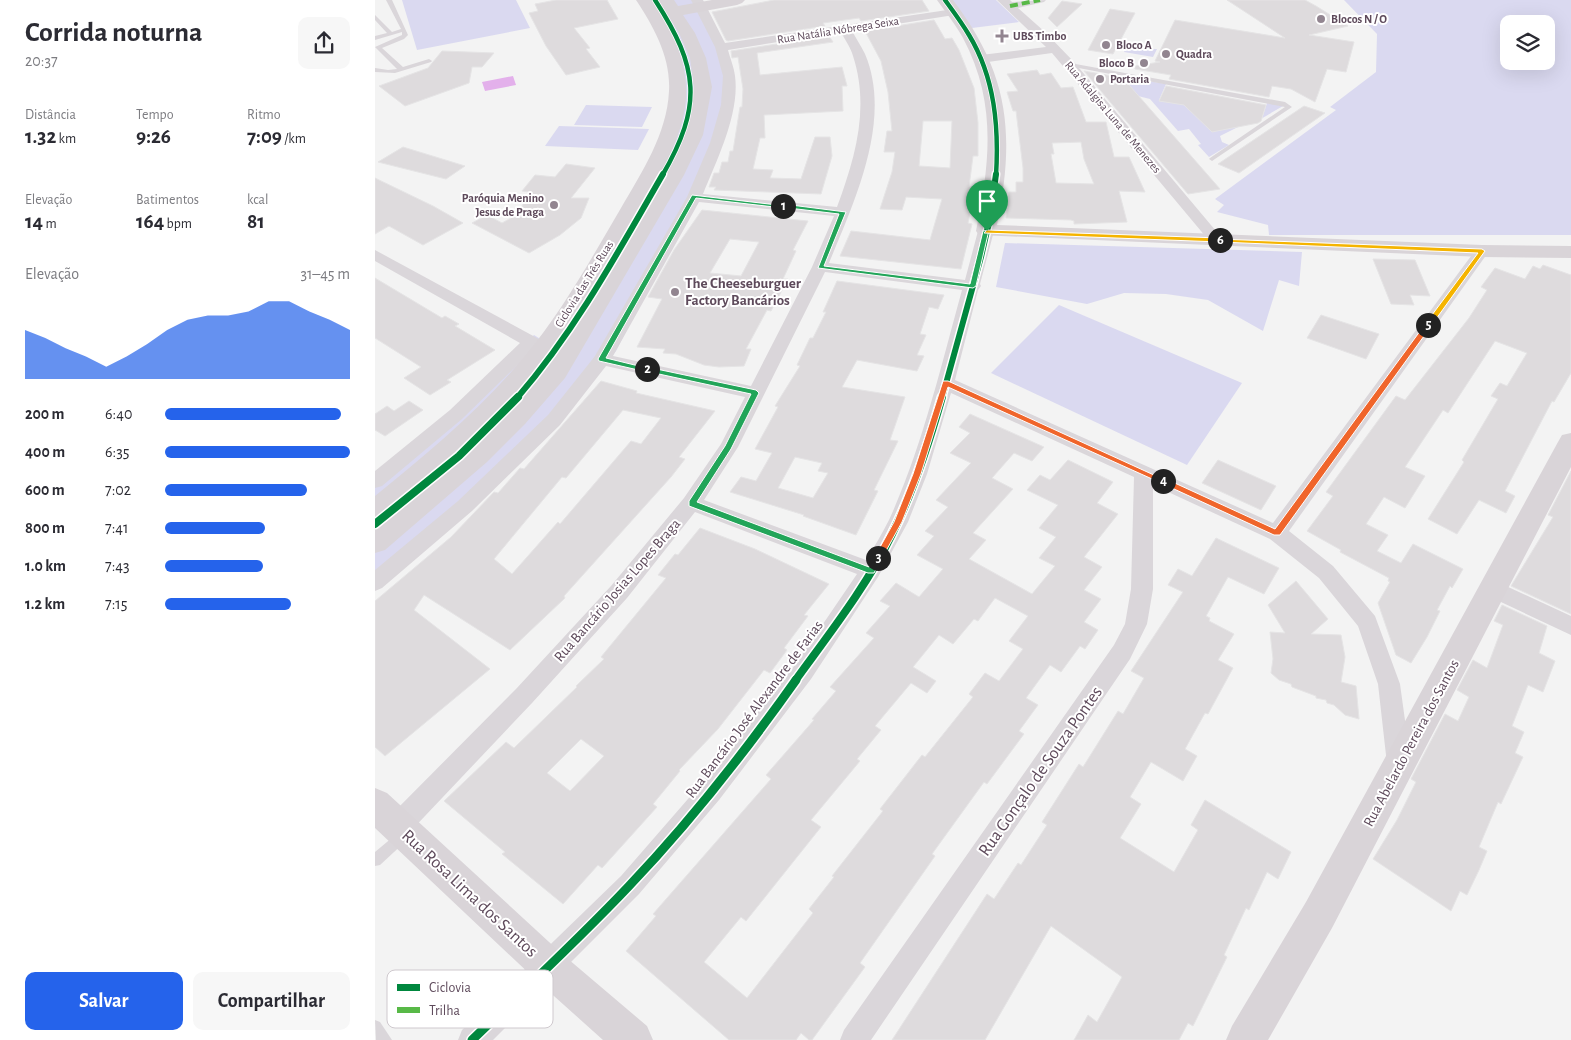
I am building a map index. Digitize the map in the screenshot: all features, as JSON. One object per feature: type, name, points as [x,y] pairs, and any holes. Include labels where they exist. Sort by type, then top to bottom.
[{"type":"main road","points":[[658,5],[737,0]]},
{"type":"main road","points":[[375,511],[405,487],[520,378],[537,345],[609,246],[647,180],[666,146],[676,114],[678,89],[676,62],[658,5]]},
{"type":"main road","points":[[375,542],[478,455],[557,372],[649,220],[694,135],[703,87],[698,58],[687,33],[658,5]]},
{"type":"main road","points":[[949,6],[981,59],[995,99],[999,132],[997,168],[987,231],[1482,251],[1568,252]]},
{"type":"main road","name":"Rua Abelardo Pereira dos Santos","points":[[1246,1040],[1319,915],[1571,442]]},
{"type":"main road","name":"Rua Rosa Lima dos Santos","points":[[393,822],[553,970]]},
{"type":"main road","name":"Rua Rosa Lima dos Santos","points":[[553,970],[633,1040]]},
{"type":"street","points":[[1007,3],[1040,0]]},
{"type":"street","points":[[375,582],[465,506],[554,420],[602,359],[694,196],[717,143],[727,106],[729,76],[721,47],[700,3]]},
{"type":"street","name":"Rua Adalgisa Luna de Menezes","points":[[1007,3],[1070,65],[1216,240]]},
{"type":"street","name":"Rua Natália Nóbrega Seixa","points":[[721,47],[845,29],[949,6]]},
{"type":"street","name":"Rua Bancário Josias Lopes Braga","points":[[393,822],[524,696],[619,592],[691,504],[729,447],[820,267],[843,212],[860,163],[868,112],[865,80],[859,55],[845,29]]},
{"type":"street","points":[[981,59],[1055,50]]},
{"type":"street","points":[[694,196],[843,212]]},
{"type":"street","name":"Rua Bancário José Alexandre de Farias","points":[[544,970],[630,885],[710,792],[803,672],[871,571],[898,522],[917,474],[973,286],[987,231]]},
{"type":"street","points":[[1277,533],[1482,251]]},
{"type":"street","points":[[375,255],[537,345],[500,374],[448,421],[380,471]]},
{"type":"street","points":[[820,267],[973,286]]},
{"type":"street","points":[[602,359],[756,393]]},
{"type":"street","points":[[945,383],[1277,533],[1327,572],[1367,622],[1389,684],[1399,766]]},
{"type":"street","name":"Rua Gonçalo de Souza Pontes","points":[[853,1040],[1122,652],[1136,624],[1142,590],[1145,472]]},
{"type":"street","points":[[691,504],[871,571]]},
{"type":"street","points":[[1493,588],[1571,626]]},
{"type":"street","name":"Rua Bancário José Alexandre de Farias","points":[[472,1040],[484,1028]]},
{"type":"lane","points":[[389,0],[405,35],[402,38],[378,47],[401,69]]},
{"type":"lane","points":[[375,18],[391,34]]},
{"type":"lane","points":[[375,38],[404,30]]},
{"type":"lane","points":[[375,70],[383,72],[401,69],[429,61]]},
{"type":"lane","points":[[1070,65],[1285,104],[1289,107],[1212,158]]},
{"type":"lane","points":[[375,860],[393,822]]},
{"type":"lane","points":[[375,1028],[385,1040]]},
{"type":"shaded area","points":[[402,0],[516,0],[530,28],[417,50]]},
{"type":"shaded area","points":[[640,0],[702,0],[735,89],[650,284],[616,351],[566,415],[375,588],[375,473],[451,413],[534,335],[542,340],[559,316],[656,152],[672,106],[672,82],[661,38]]},
{"type":"shaded area","points":[[950,0],[996,0],[1019,22],[972,28]]},
{"type":"shaded area","points":[[1344,0],[1571,0],[1571,235],[1269,235],[1268,225],[1217,212],[1224,205],[1215,199],[1336,110],[1330,107],[1376,72],[1377,34]]},
{"type":"shaded area","points":[[1128,44],[1157,49],[1153,57],[1124,52]]},
{"type":"shaded area","points":[[513,76],[516,85],[485,91],[482,82]]},
{"type":"shaded area","points":[[1118,76],[1166,84],[1159,100],[1261,119],[1254,123],[1248,122],[1220,136],[1222,142],[1229,145],[1209,157],[1198,145],[1201,144],[1189,129],[1178,131],[1150,99],[1138,96],[1124,79],[1113,81]]},
{"type":"shaded area","points":[[1267,103],[1283,106],[1262,118]]},
{"type":"shaded area","points":[[586,105],[652,107],[642,127],[574,125]]},
{"type":"shaded area","points":[[559,126],[649,129],[638,150],[545,146]]},
{"type":"shaded area","points":[[1005,243],[1302,252],[1299,286],[1279,280],[1263,331],[1208,300],[1166,294],[1124,293],[1087,304],[996,287]]},
{"type":"shaded area","points":[[1059,305],[1242,383],[1187,465],[991,373]]},
{"type":"building","points":[[556,0],[607,0],[618,19],[574,28],[590,48],[586,49],[600,67],[566,75],[546,46],[529,13],[538,11],[535,4]]},
{"type":"building","points":[[774,0],[922,0],[929,11],[861,21],[859,18],[823,23],[825,26],[728,41],[712,12]]},
{"type":"building","points":[[1227,0],[1305,0],[1316,6],[1348,26],[1309,35],[1354,42],[1346,72],[1327,69],[1315,102],[1291,89],[1272,86],[1269,97],[1169,79],[1171,75],[1135,69],[1135,66],[1160,62],[1155,61],[1175,20],[1285,38]]},
{"type":"building","points":[[1062,1],[1082,4],[1057,27],[1048,18]]},
{"type":"building","points":[[1110,9],[1135,13],[1113,54],[1088,50]]},
{"type":"building","points":[[934,20],[945,39],[952,38],[959,50],[974,88],[978,123],[978,156],[973,156],[969,187],[975,187],[968,223],[972,224],[961,269],[840,256],[851,231],[930,240],[942,199],[906,197],[902,210],[880,209],[892,172],[895,152],[884,152],[887,131],[892,131],[888,92],[881,61],[865,31]],"holes":[[[923,121],[952,121],[950,168],[919,166]]]},
{"type":"building","points":[[829,36],[833,42],[757,53],[760,75],[842,67],[847,86],[842,86],[843,111],[764,115],[765,138],[760,138],[753,169],[773,170],[770,178],[801,179],[815,137],[830,137],[832,156],[821,194],[714,190],[716,187],[709,187],[714,173],[719,173],[722,162],[728,162],[730,151],[733,151],[740,107],[742,107],[743,89],[738,57],[732,58],[731,51]]},
{"type":"building","points":[[442,51],[494,53],[482,67],[472,67],[469,83],[405,106],[379,86],[428,68]]},
{"type":"building","points":[[1037,70],[1040,75],[1051,73],[1061,88],[1073,87],[1086,122],[1106,122],[1114,157],[1129,157],[1145,192],[1119,191],[1127,222],[1074,224],[1074,221],[1071,220],[1006,218],[1009,192],[1016,192],[1016,182],[1023,182],[1016,111],[1013,111],[1007,92],[1018,91],[1007,74]],"holes":[[[1081,142],[1084,159],[1094,184],[1056,183],[1051,154],[1054,154],[1052,143]]]},
{"type":"building","points":[[1084,71],[1123,78],[1220,189],[1188,194]]},
{"type":"building","points":[[1166,86],[1266,105],[1261,121],[1258,123],[1212,132],[1184,105],[1159,101]]},
{"type":"building","points":[[1304,106],[1325,113],[1239,173],[1218,164]]},
{"type":"building","points":[[403,147],[465,166],[446,179],[378,162]]},
{"type":"building","points":[[566,164],[595,168],[571,198],[589,198],[581,218],[560,235],[529,253],[472,223],[487,215],[502,223],[518,214],[529,192],[522,191],[535,175],[555,177]]},
{"type":"building","points":[[375,178],[463,223],[423,245],[389,226],[375,234]]},
{"type":"building","points":[[702,210],[808,221],[793,250],[796,251],[783,279],[788,279],[771,311],[767,310],[746,349],[751,349],[744,366],[719,367],[704,365],[676,354],[663,353],[665,349],[637,347],[662,299],[648,297],[674,250]],"holes":[[[730,239],[759,242],[741,276],[710,273]]]},
{"type":"building","points":[[1373,259],[1415,260],[1430,296],[1410,295],[1414,305],[1391,304]]},
{"type":"building","points":[[1543,265],[1571,275],[1571,373],[1554,402],[1552,401],[1505,491],[1515,496],[1506,513],[1479,500],[1457,534],[1428,519],[1464,462],[1462,460],[1498,399],[1491,396],[1500,383],[1507,386],[1527,353],[1495,341],[1448,413],[1443,410],[1405,467],[1425,476],[1405,508],[1384,497],[1366,524],[1388,535],[1377,551],[1401,563],[1413,544],[1463,569],[1452,588],[1450,586],[1437,610],[1440,611],[1427,637],[1411,663],[1396,655],[1378,603],[1390,582],[1388,581],[1389,578],[1340,552],[1341,550],[1307,531],[1333,496],[1326,492],[1396,396],[1405,400],[1469,318],[1487,290],[1481,287],[1495,268],[1525,279],[1533,266],[1540,269]]},
{"type":"building","points":[[375,278],[442,318],[445,316],[459,324],[455,326],[495,350],[447,380],[451,382],[430,395],[404,378],[421,367],[375,338]]},
{"type":"building","points":[[837,281],[944,295],[938,309],[929,307],[920,334],[926,335],[917,355],[924,356],[917,371],[857,360],[842,387],[905,397],[890,440],[898,441],[874,490],[878,491],[856,535],[804,515],[730,492],[741,477],[756,481],[772,453],[755,449],[778,407],[775,406],[800,366],[797,365],[810,338],[813,338],[826,312],[823,312]],"holes":[[[795,457],[822,463],[818,471],[828,473],[813,498],[778,488]]]},
{"type":"building","points":[[1321,315],[1379,334],[1366,359],[1307,338]]},
{"type":"building","points":[[601,381],[637,391],[636,393],[715,411],[679,457],[685,459],[671,477],[564,596],[565,598],[510,650],[424,595],[414,610],[490,669],[385,756],[375,747],[375,601],[451,537],[494,492],[498,493],[520,468],[524,469]],"holes":[[[623,410],[661,418],[641,444],[631,441],[560,524],[558,522],[512,574],[494,559],[562,477],[566,478]]]},
{"type":"building","points":[[409,401],[423,410],[385,436],[375,430],[375,414],[387,406],[394,411]]},
{"type":"building","points":[[970,414],[1044,447],[1032,461],[1014,453],[992,478],[1013,489],[973,533],[986,540],[969,559],[1032,594],[1055,566],[1039,558],[1056,537],[1039,528],[1058,505],[1027,490],[1040,475],[1050,480],[1068,460],[1113,482],[1097,503],[1118,514],[1084,557],[1102,567],[1084,590],[1101,599],[1084,622],[1098,630],[1085,649],[1080,646],[1061,672],[1050,665],[1026,698],[1038,705],[1019,731],[1024,734],[987,784],[984,782],[932,854],[935,856],[860,963],[865,967],[812,1040],[809,1040],[801,1033],[796,1040],[729,1040],[626,951],[656,916],[653,914],[771,779],[766,775],[814,720],[812,719],[836,691],[830,687],[874,638],[866,633],[890,606],[880,601],[896,583],[919,597],[943,569],[917,555],[934,536],[925,531],[948,507],[936,500],[971,463],[950,453],[970,433],[959,427]],"holes":[[[995,598],[1028,616],[1009,641],[1023,649],[999,681],[985,673],[969,694],[973,697],[925,757],[922,755],[880,809],[883,811],[832,876],[834,877],[809,909],[813,913],[747,998],[704,962],[741,917],[746,921],[821,827],[811,820],[860,761],[857,759],[881,730],[875,726],[911,683],[927,693],[936,681],[913,667],[939,635],[953,644],[974,619],[978,621]]]},
{"type":"building","points":[[1218,460],[1276,486],[1261,510],[1202,483]]},
{"type":"building","points":[[1571,471],[1571,614],[1511,586],[1553,517],[1548,515]]},
{"type":"building","points":[[700,528],[755,549],[829,584],[804,615],[808,616],[784,648],[787,650],[770,673],[764,670],[718,729],[679,770],[653,804],[657,807],[602,868],[598,865],[563,904],[502,854],[505,852],[444,801],[506,742],[514,748],[604,659],[601,657],[666,578],[658,575],[675,554],[678,555]],"holes":[[[581,739],[604,756],[570,791],[547,773]]]},
{"type":"building","points":[[1216,538],[1279,568],[1264,594],[1228,577],[1206,616],[1210,618],[1209,621],[1234,634],[1218,660],[1233,668],[1208,714],[1205,713],[1185,749],[1197,756],[1183,781],[1151,762],[1130,797],[1141,804],[1120,838],[1174,872],[1198,830],[1191,825],[1205,800],[1291,852],[1278,879],[1267,872],[1249,910],[1246,908],[1224,955],[1227,957],[1193,1026],[1188,1023],[1179,1040],[1074,1040],[1088,1015],[1097,1022],[1122,977],[1051,926],[985,1040],[892,1040],[987,894],[994,899],[1018,863],[1021,865],[1047,825],[1042,822],[1079,764],[1083,767],[1118,711],[1123,714],[1144,678],[1131,671],[1183,592],[1168,585],[1178,569],[1192,576]]},
{"type":"building","points":[[1296,581],[1328,619],[1311,634],[1341,635],[1345,657],[1341,682],[1356,686],[1359,719],[1345,715],[1334,705],[1327,703],[1326,700],[1316,698],[1316,696],[1292,687],[1291,684],[1279,680],[1271,673],[1273,659],[1270,632],[1285,633],[1268,605]]},
{"type":"building","points":[[1502,605],[1547,626],[1539,653],[1555,661],[1543,692],[1528,685],[1512,726],[1524,732],[1515,753],[1523,757],[1501,804],[1498,802],[1479,847],[1487,851],[1479,870],[1467,895],[1460,891],[1451,911],[1373,859],[1397,820],[1416,782],[1411,779],[1445,714],[1458,721],[1469,697],[1457,690],[1473,660],[1487,668],[1503,625],[1494,621]]},
{"type":"marked path","points":[[1010,6],[1040,0]]},
{"type":"cycle path","name":"Ciclovia das Três Ruas","points":[[375,524],[459,456],[499,418],[534,379],[564,339],[592,296],[673,156],[689,115],[691,101],[690,74],[687,61],[676,35],[655,0]]},
{"type":"cycle path","points":[[546,970],[630,885],[709,795],[806,667],[875,565],[899,520],[930,438],[981,257],[996,181],[998,144],[995,107],[986,71],[970,36],[945,0]]},
{"type":"cycle path","points":[[472,1040],[485,1028]]},
{"type":"place","name":"Blocos N / O","points":[[1321,19]]},
{"type":"place","name":"UBS Timbo","points":[[1002,36]]},
{"type":"place","name":"Bloco A","points":[[1106,45]]},
{"type":"place","name":"Quadra","points":[[1166,54]]},
{"type":"place","name":"Bloco B","points":[[1144,63]]},
{"type":"place","name":"Portaria","points":[[1100,79]]},
{"type":"place","name":"Paróquia Menino Jesus de Praga","points":[[554,205]]},
{"type":"place","name":"The Cheeseburguer Factory Bancários","points":[[675,292]]},
{"type":"route","points":[[694,196],[843,212],[820,267],[973,286],[987,231],[1482,251],[1277,533],[945,383],[917,474],[898,522],[871,571],[691,504],[729,447],[756,393],[602,359],[694,196]]}]
